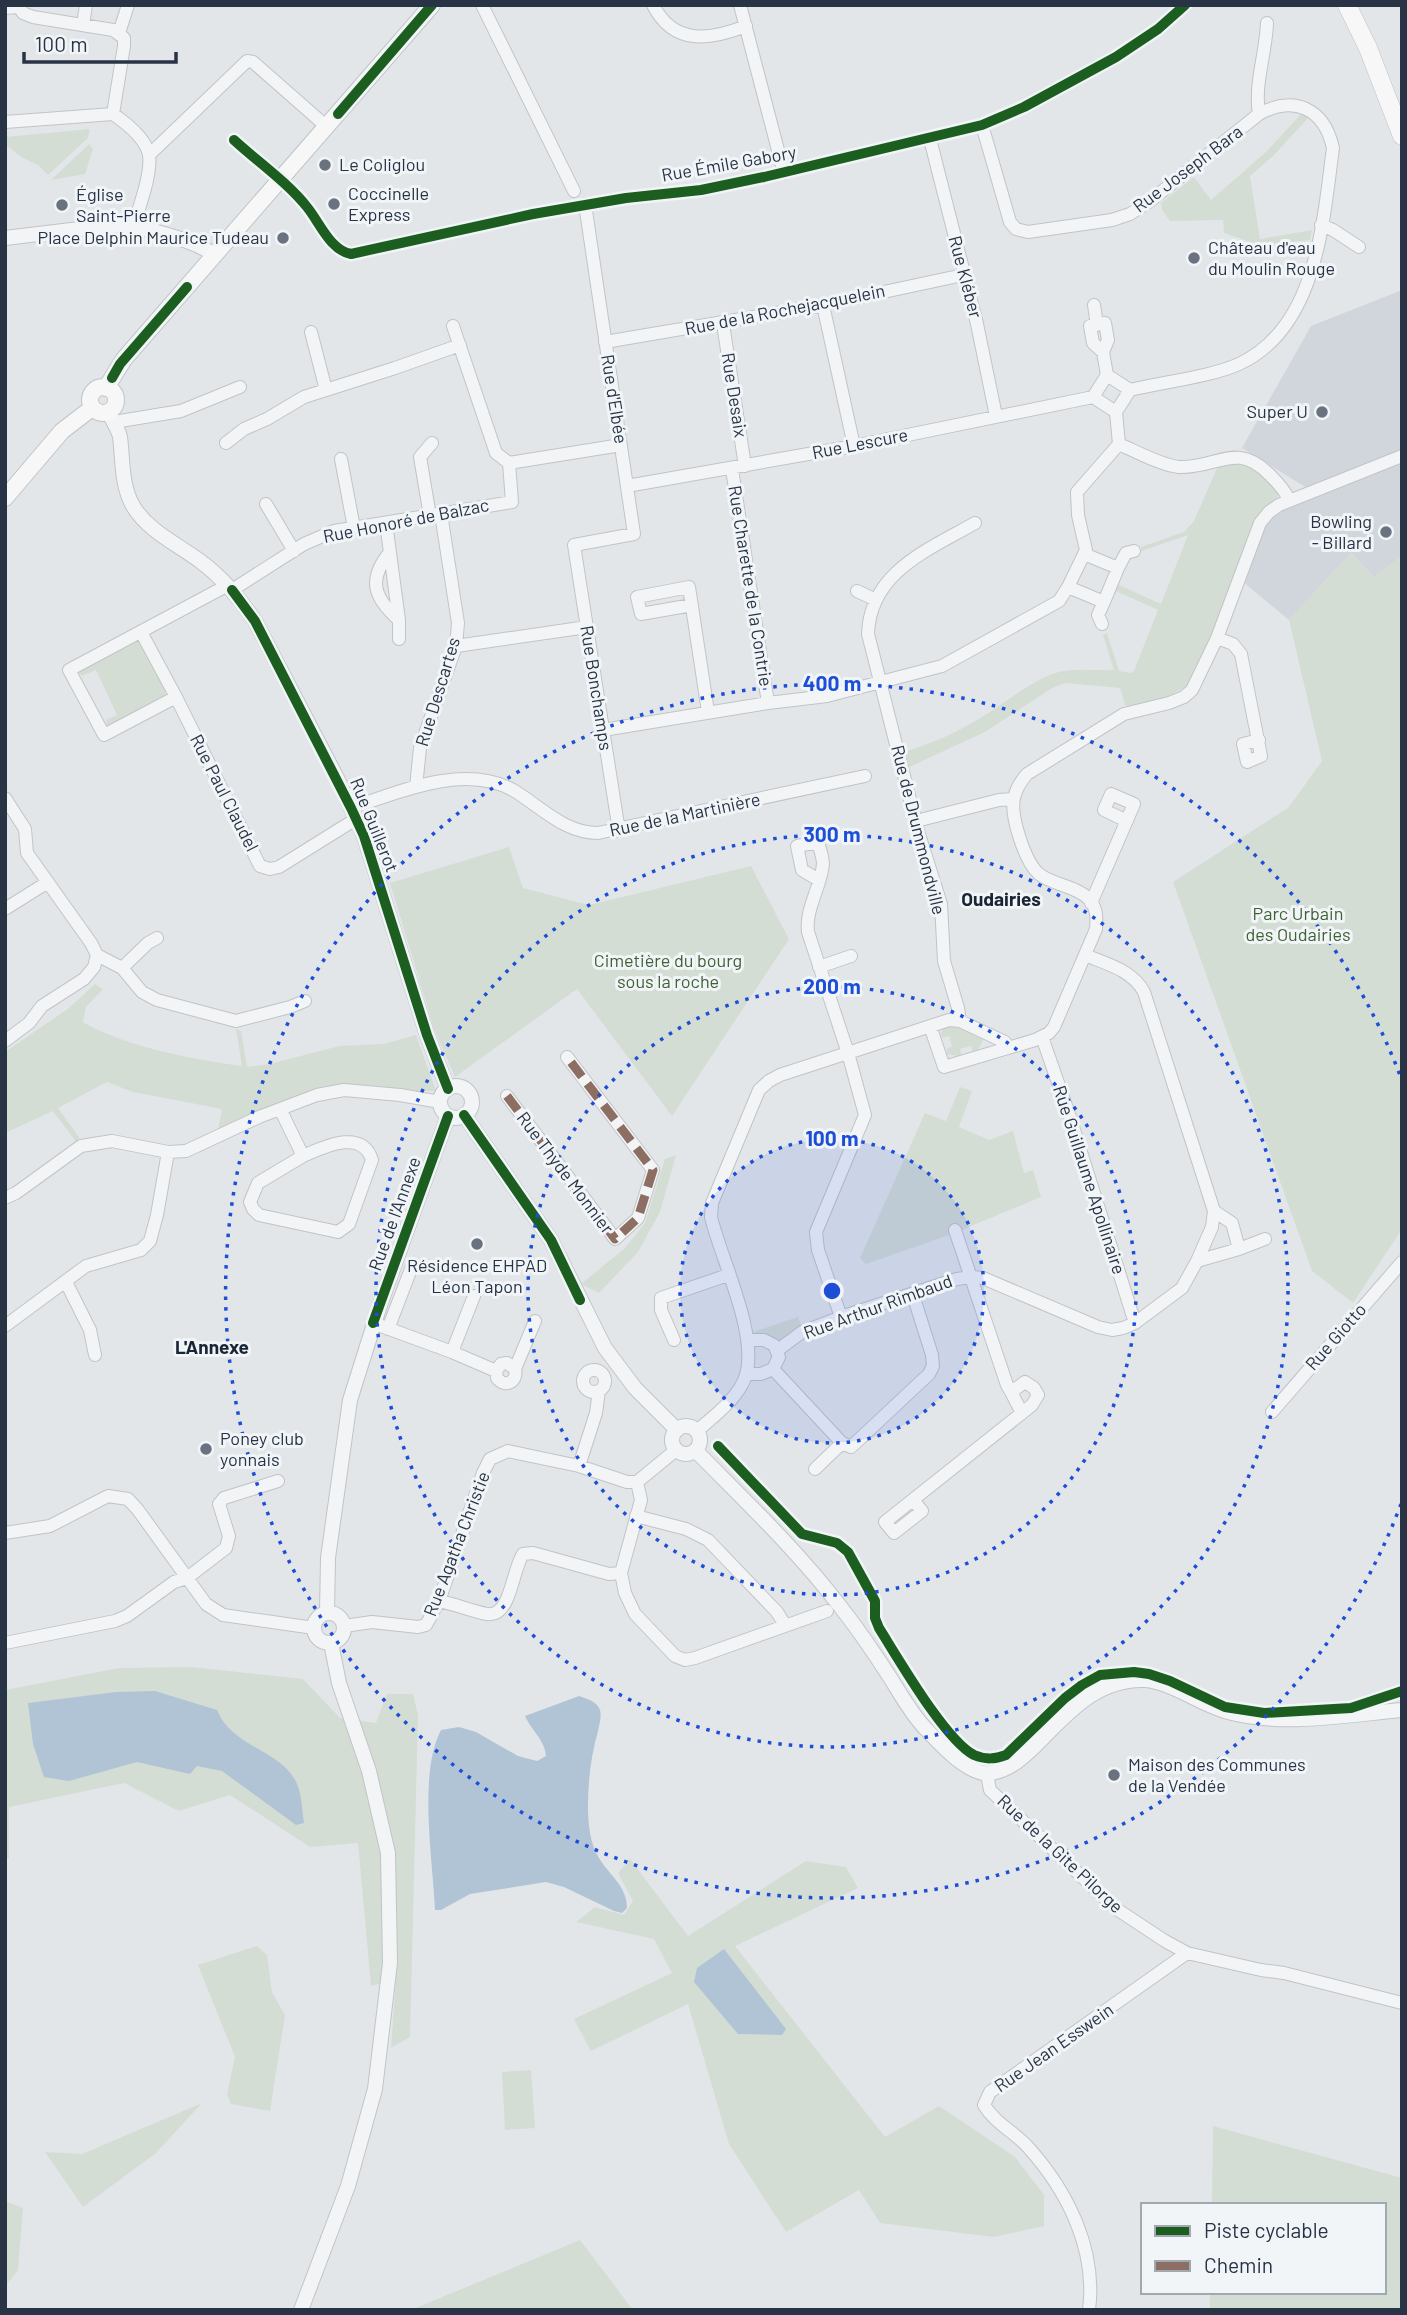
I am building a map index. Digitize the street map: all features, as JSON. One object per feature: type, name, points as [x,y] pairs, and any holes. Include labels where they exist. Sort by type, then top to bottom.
[{"type":"main road","points":[[5,498],[62,432],[105,414],[90,399],[93,391],[106,388],[120,364],[432,5]]},
{"type":"main road","points":[[1347,5],[1368,48],[1402,136]]},
{"type":"street","points":[[83,25],[86,5]]},
{"type":"street","points":[[119,33],[128,5]]},
{"type":"street","points":[[482,5],[574,191]]},
{"type":"street","points":[[653,5],[665,24],[694,37],[726,34],[746,26]]},
{"type":"street","points":[[740,5],[784,173]]},
{"type":"street","name":"Rue Émile Gabory","points":[[234,141],[306,205],[336,247],[351,254],[585,204],[701,190],[784,173],[982,125],[1024,107],[1116,57],[1158,29],[1185,5]]},
{"type":"street","points":[[5,9],[19,7],[23,13],[33,17],[119,33],[124,38],[124,46],[113,114]]},
{"type":"street","points":[[1107,375],[1130,390],[1223,370],[1240,363],[1266,346],[1281,331],[1304,295],[1319,244],[1333,148],[1322,120],[1303,107],[1274,106],[1259,114],[1256,96],[1268,23]]},
{"type":"street","points":[[149,155],[247,61],[253,62],[327,127]]},
{"type":"street","points":[[5,122],[113,114],[132,130],[149,155],[149,169],[133,226]]},
{"type":"street","name":"Rue Joseph Bara","points":[[982,125],[1010,222],[1016,229],[1028,232],[1112,220],[1129,214],[1150,201],[1259,114]]},
{"type":"street","name":"Rue Kléber","points":[[930,139],[977,324],[996,416]]},
{"type":"street","name":"Rue d'Elbée","points":[[575,545],[634,534],[585,204]]},
{"type":"street","points":[[5,238],[113,225],[133,226],[164,234],[215,255]]},
{"type":"street","points":[[1321,225],[1359,247]]},
{"type":"street","name":"Rue de la Rochejacquelein","points":[[605,342],[723,324],[964,275]]},
{"type":"street","points":[[823,305],[854,446]]},
{"type":"street","points":[[1094,305],[1097,325],[1105,324],[1108,340],[1103,352],[1107,375],[1093,397],[1116,412]]},
{"type":"street","name":"Rue Desaix","points":[[723,324],[738,468]]},
{"type":"street","points":[[453,326],[496,453],[509,463],[621,445]]},
{"type":"street","points":[[311,332],[326,390]]},
{"type":"street","points":[[226,443],[244,429],[267,419],[294,402],[460,345]]},
{"type":"street","points":[[105,414],[181,411],[240,387]]},
{"type":"street","points":[[603,730],[827,696],[942,666],[1059,601],[1086,550],[1078,515],[1077,492],[1119,443],[1116,412],[1130,390]]},
{"type":"street","name":"Rue Lescure","points":[[627,486],[854,446],[1093,397]]},
{"type":"street","name":"Rue Guillerot","points":[[105,414],[120,434],[124,477],[133,506],[160,534],[198,559],[230,588],[255,621],[354,813],[427,1035],[448,1088]]},
{"type":"street","name":"Rue Descartes","points":[[416,787],[420,748],[456,646],[458,623],[436,515],[420,457],[432,443]]},
{"type":"street","points":[[1119,443],[1159,462],[1178,467],[1223,458],[1246,457],[1259,464],[1286,493],[1289,500]]},
{"type":"street","points":[[930,1026],[944,1067],[1042,1037],[1054,1027],[1096,929],[1097,915],[1087,897],[1044,877],[1030,864],[1013,814],[1013,799],[1021,781],[1027,774],[1124,714],[1184,697],[1192,690],[1217,638],[1261,523],[1269,512],[1289,500],[1402,456]]},
{"type":"street","points":[[341,459],[354,528]]},
{"type":"street","name":"Rue Honoré de Balzac","points":[[176,697],[104,735],[69,670],[230,588],[320,536],[512,502],[509,463]]},
{"type":"street","name":"Rue Charette de la Contrie","points":[[738,468],[768,703]]},
{"type":"street","points":[[266,504],[294,551]]},
{"type":"street","points":[[386,523],[400,620],[399,639]]},
{"type":"street","points":[[857,591],[876,600],[893,573],[975,523]]},
{"type":"street","name":"Rue Bonchamps","points":[[575,545],[619,831]]},
{"type":"street","points":[[1102,624],[1098,615],[1118,568],[1126,553],[1134,551]]},
{"type":"street","points":[[390,552],[380,564],[375,578],[376,588],[386,608],[400,620]]},
{"type":"street","points":[[1084,554],[1118,568]]},
{"type":"street","points":[[1066,592],[1104,602]]},
{"type":"street","name":"Rue de Drummondville","points":[[876,600],[868,618],[868,634],[916,821],[941,904],[944,961],[960,1021]]},
{"type":"street","points":[[692,605],[708,712]]},
{"type":"street","points":[[456,646],[587,626]]},
{"type":"street","points":[[141,632],[176,697]]},
{"type":"street","points":[[1217,638],[1233,644],[1241,654],[1259,740]]},
{"type":"street","name":"Rue Paul Claudel","points":[[176,697],[260,866],[270,869],[279,867],[354,813]]},
{"type":"street","name":"Rue de la Martinière","points":[[354,813],[416,787],[459,780],[498,784],[511,789],[576,830],[598,833],[619,831],[865,776]]},
{"type":"street","points":[[5,798],[25,829],[27,853],[93,945],[97,955],[94,967],[84,979],[42,1006],[29,1023],[5,1041]]},
{"type":"street","points":[[916,821],[999,800],[1013,799]]},
{"type":"street","points":[[1091,903],[1127,821]]},
{"type":"street","points":[[819,880],[807,925],[865,1115],[816,1232],[818,1250],[841,1317]]},
{"type":"street","points":[[5,909],[48,881]]},
{"type":"street","points":[[122,968],[148,943],[157,939]]},
{"type":"street","points":[[97,955],[122,968],[142,992],[158,1000],[236,1021],[290,1007],[305,1000]]},
{"type":"street","points":[[1085,955],[1130,975],[1144,992],[1214,1211],[1232,1223],[1239,1248]]},
{"type":"street","points":[[819,967],[851,956]]},
{"type":"street","points":[[697,1432],[735,1395],[746,1374],[747,1340],[710,1217],[712,1203],[759,1090],[780,1075],[949,1020],[960,1021],[1004,1042],[1007,1048]]},
{"type":"street","name":"Rue Guillaume Apollinaire","points":[[1042,1037],[1135,1323]]},
{"type":"street","name":"Rue Thyde Monnier","points":[[507,1096],[615,1239],[638,1218],[653,1170],[566,1057]]},
{"type":"street","points":[[458,1086],[470,1096],[470,1109],[464,1115],[456,1118],[448,1116],[442,1110],[441,1097],[448,1088],[458,1086]]},
{"type":"street","points":[[5,1198],[27,1186],[81,1146],[112,1141],[168,1152],[186,1151],[280,1109],[317,1095],[344,1090],[440,1102]]},
{"type":"street","points":[[280,1109],[303,1156]]},
{"type":"street","points":[[464,1115],[551,1240],[605,1348],[635,1388],[677,1430]]},
{"type":"street","name":"Rue de l'Annexe","points":[[327,1613],[328,1558],[350,1400],[373,1323],[448,1116]]},
{"type":"street","points":[[338,1142],[363,1146],[369,1152],[372,1160],[349,1224],[338,1232],[259,1215],[253,1209],[250,1202],[258,1183],[303,1156],[338,1142]]},
{"type":"street","points":[[5,1326],[86,1266],[141,1250],[150,1241],[168,1152]]},
{"type":"street","name":"Rue Arthur Rimbaud","points":[[778,1350],[802,1332],[841,1317],[957,1279],[972,1277],[983,1278],[1098,1327],[1112,1330],[1135,1323],[1182,1288],[1212,1227],[1214,1211]]},
{"type":"street","points":[[955,1230],[1011,1392],[1022,1413]]},
{"type":"street","points":[[1197,1261],[1265,1239]]},
{"type":"street","name":"Rue Giotto","points":[[1272,1412],[1402,1262]]},
{"type":"street","points":[[388,1329],[411,1269]]},
{"type":"street","points":[[674,1340],[662,1310],[661,1298],[728,1275]]},
{"type":"street","points":[[66,1282],[90,1330],[95,1355]]},
{"type":"street","points":[[773,1369],[842,1443],[848,1447],[854,1445],[929,1374],[933,1366],[913,1295]]},
{"type":"street","points":[[452,1352],[474,1296]]},
{"type":"street","points":[[373,1323],[496,1371],[499,1381],[508,1384],[517,1375],[515,1368],[535,1321]]},
{"type":"street","points":[[746,1374],[761,1374],[778,1364],[778,1350],[774,1345],[764,1340],[747,1340]]},
{"type":"street","points":[[913,1500],[1032,1405],[1038,1395],[1034,1388],[1025,1382],[1011,1392]]},
{"type":"street","points":[[579,1466],[596,1413],[599,1391]]},
{"type":"street","points":[[676,1450],[686,1454],[695,1451],[700,1441],[697,1432],[687,1427],[677,1430]]},
{"type":"street","points":[[676,1450],[673,1440],[677,1430]]},
{"type":"street","points":[[815,1469],[842,1443]]},
{"type":"street","points":[[676,1450],[637,1482],[641,1500],[621,1573],[625,1593],[635,1614],[675,1656],[685,1660],[827,1611]]},
{"type":"street","name":"Rue Agatha Christie","points":[[344,1626],[372,1622],[418,1627],[426,1625],[439,1601],[490,1459],[508,1451],[579,1466],[627,1482],[637,1482]]},
{"type":"street","name":"Rue de la Gite Pilorge","points":[[695,1451],[793,1548],[864,1637],[922,1724],[966,1766],[987,1774],[990,1790],[1115,1908],[1187,1953],[1402,2003]]},
{"type":"street","points":[[5,1643],[115,1621],[127,1616],[174,1582],[187,1578],[226,1548],[229,1536],[219,1504],[224,1497],[278,1482]]},
{"type":"street","points":[[5,1533],[50,1526],[108,1496],[120,1496],[128,1499],[138,1510],[206,1604],[223,1615],[314,1628]]},
{"type":"street","points":[[636,1516],[686,1529],[708,1540],[777,1612],[785,1625]]},
{"type":"street","points":[[439,1601],[490,1615],[499,1613],[505,1607],[518,1562],[523,1554],[533,1553],[609,1574],[621,1573]]},
{"type":"street","points":[[327,1613],[336,1615],[344,1626],[342,1635],[331,1643],[321,1641],[314,1628],[319,1616],[327,1613]]},
{"type":"street","points":[[301,2310],[348,2186],[374,2089],[390,1963],[388,1853],[369,1771],[339,1683],[331,1643]]},
{"type":"street","points":[[987,1774],[1013,1766],[1080,1701],[1096,1691],[1119,1684],[1145,1680],[1166,1685],[1228,1713],[1256,1717],[1288,1718],[1402,1710]]},
{"type":"street","name":"Rue Jean Esswein","points":[[1089,2310],[1087,2254],[1075,2218],[1064,2196],[1047,2169],[1025,2144],[990,2116],[984,2105],[990,2092],[1187,1953]]},
{"type":"shaded area","points":[[1402,290],[1402,556],[1374,577],[1351,553],[1289,620],[1242,581],[1266,522],[1312,491],[1242,448],[1311,326]]},
{"type":"green space","points":[[1302,113],[1310,116],[1273,156],[1250,176],[1260,239],[1312,230],[1310,240],[1259,245],[1224,233],[1223,220],[1170,221],[1162,210],[1161,203],[1194,177],[1211,200],[1267,151]]},
{"type":"green space","points":[[90,129],[88,138],[48,175],[38,165],[21,157],[5,144],[5,137]]},
{"type":"green space","points":[[89,144],[93,149],[85,174],[51,180]]},
{"type":"green space","points":[[1239,462],[1259,468],[1279,493],[1193,680],[1171,694],[1130,707],[1125,705],[1120,688],[1065,683],[1052,688],[985,732],[907,768],[903,752],[959,730],[1050,675],[1065,671],[1114,670],[1103,635],[1107,633],[1119,671],[1134,671],[1158,610],[1116,591],[1119,585],[1161,604],[1188,535],[1142,551],[1141,547],[1184,532],[1194,521],[1218,466]]},
{"type":"green space","name":"Parc Urbain des Oudairies","points":[[1351,553],[1374,577],[1402,556],[1402,1229],[1353,1303],[1312,1271],[1173,882],[1289,807],[1322,761],[1289,620]]},
{"type":"green space","points":[[137,641],[142,645],[165,689],[165,697],[111,727],[107,726],[106,720],[117,715],[96,670],[82,676],[78,672],[80,668],[123,645]]},
{"type":"green space","name":"Cimetière du bourg sous la roche","points":[[509,847],[523,888],[589,905],[751,866],[789,939],[672,1116],[577,989],[455,1077],[434,1029],[390,883]]},
{"type":"green space","points":[[95,984],[103,989],[86,1007],[83,1022],[99,1031],[138,1045],[182,1056],[242,1066],[236,1029],[241,1031],[247,1067],[270,1064],[339,1046],[384,1044],[416,1035],[436,1091],[360,1087],[218,1130],[222,1109],[133,1092],[107,1082],[58,1108],[79,1137],[77,1143],[53,1111],[5,1133],[5,1052],[69,1008]]},
{"type":"green space","points":[[954,1024],[984,1038],[977,1052],[973,1054],[971,1046],[960,1049],[962,1057],[947,1054],[947,1049],[952,1046],[949,1036],[942,1038],[941,1032],[944,1027]]},
{"type":"green space","points":[[960,1087],[972,1091],[959,1127],[989,1140],[1013,1131],[1024,1173],[1033,1170],[1041,1197],[952,1234],[866,1264],[860,1258],[925,1113],[946,1121]]},
{"type":"green space","points":[[676,1155],[660,1212],[638,1252],[599,1293],[581,1284],[624,1249],[645,1223],[665,1159]]},
{"type":"green space","points":[[798,1317],[802,1329],[778,1343],[759,1337],[753,1332]]},
{"type":"green space","points":[[192,1667],[303,1679],[340,1718],[376,1723],[387,1694],[413,1694],[418,1715],[410,2037],[391,2048],[396,1980],[371,1986],[358,1843],[310,1847],[230,1795],[179,1811],[124,1783],[9,1807],[9,1858],[5,1858],[5,1690],[119,1668]]},
{"type":"green space","points":[[630,1859],[688,1936],[806,1861],[846,1867],[858,1888],[735,1946],[885,2137],[939,2106],[1015,2157],[1044,2195],[1044,2226],[994,2237],[880,2223],[859,2190],[786,2232],[729,2144],[688,2004],[591,2051],[574,2019],[672,1973],[654,1939],[576,1922],[595,1907],[624,1915],[633,1901],[618,1873]]},
{"type":"green space","points":[[257,1946],[267,1955],[272,1992],[285,2015],[270,2111],[231,2104],[227,2094],[235,2057],[198,1965]]},
{"type":"green space","points":[[531,2070],[535,2128],[505,2130],[502,2072]]},
{"type":"green space","points":[[202,2103],[156,2153],[83,2207],[45,2152],[82,2154]]},
{"type":"green space","points":[[1213,2126],[1402,2178],[1402,2310],[1210,2310],[1210,2294],[1386,2294],[1386,2203],[1212,2203]]},
{"type":"green space","points":[[5,2201],[23,2208],[18,2270],[5,2287]]},
{"type":"green space","points":[[580,2240],[633,2310],[411,2310]]},
{"type":"water","points":[[155,1691],[217,1710],[234,1733],[281,1763],[297,1784],[304,1823],[296,1825],[222,1771],[197,1766],[190,1774],[137,1762],[69,1781],[44,1777],[33,1744],[28,1703],[116,1692]]},
{"type":"water","points":[[579,1696],[594,1702],[601,1713],[589,1787],[588,1819],[592,1840],[599,1858],[621,1887],[627,1908],[622,1913],[614,1911],[564,1887],[546,1882],[470,1894],[441,1910],[435,1910],[428,1793],[434,1748],[441,1730],[459,1727],[476,1732],[518,1756],[537,1761],[546,1756],[545,1750],[525,1716]]},
{"type":"water","points":[[724,1949],[786,2029],[782,2035],[738,2034],[694,1982],[697,1968]]},
{"type":"marked path","points":[[507,1096],[615,1239],[638,1218],[653,1170],[567,1057]]},
{"type":"cycle path","points":[[338,114],[432,5]]},
{"type":"cycle path","points":[[234,140],[299,198],[331,242],[351,254],[533,214],[626,198],[701,190],[982,125],[1024,107],[1116,57],[1158,29],[1185,5]]},
{"type":"cycle path","points":[[112,378],[120,364],[187,287]]},
{"type":"cycle path","points":[[232,590],[255,621],[364,836],[427,1035],[448,1089]]},
{"type":"cycle path","points":[[464,1115],[551,1240],[580,1300]]},
{"type":"cycle path","points":[[373,1323],[448,1116]]},
{"type":"cycle path","points":[[718,1446],[802,1534],[837,1543],[848,1552],[875,1601],[875,1618],[879,1628],[910,1677],[950,1733],[978,1757],[1006,1755],[1065,1698],[1100,1675],[1134,1672],[1149,1674],[1225,1707],[1264,1713],[1351,1708],[1402,1691]]},
{"type":"place","name":"Le Coliglou","points":[[325,165]]},
{"type":"place","name":"Coccinelle Express","points":[[334,204]]},
{"type":"place","name":"Église Saint-Pierre","points":[[62,205]]},
{"type":"place","name":"Place Delphin Maurice Tudeau","points":[[283,238]]},
{"type":"place","name":"Château d'eau du Moulin Rouge","points":[[1194,258]]},
{"type":"place","name":"Super U","points":[[1322,412]]},
{"type":"place","name":"Bowling - Billard","points":[[1386,532]]},
{"type":"place","name":"Résidence EHPAD Léon Tapon","points":[[477,1244]]},
{"type":"place","name":"Poney club yonnais","points":[[206,1449]]},
{"type":"place","name":"Maison des Communes de la Vendée","points":[[1114,1775]]},
{"type":"district","name":"Oudairies","points":[[1001,899]]},
{"type":"district","name":"L'Annexe","points":[[212,1347]]}]
